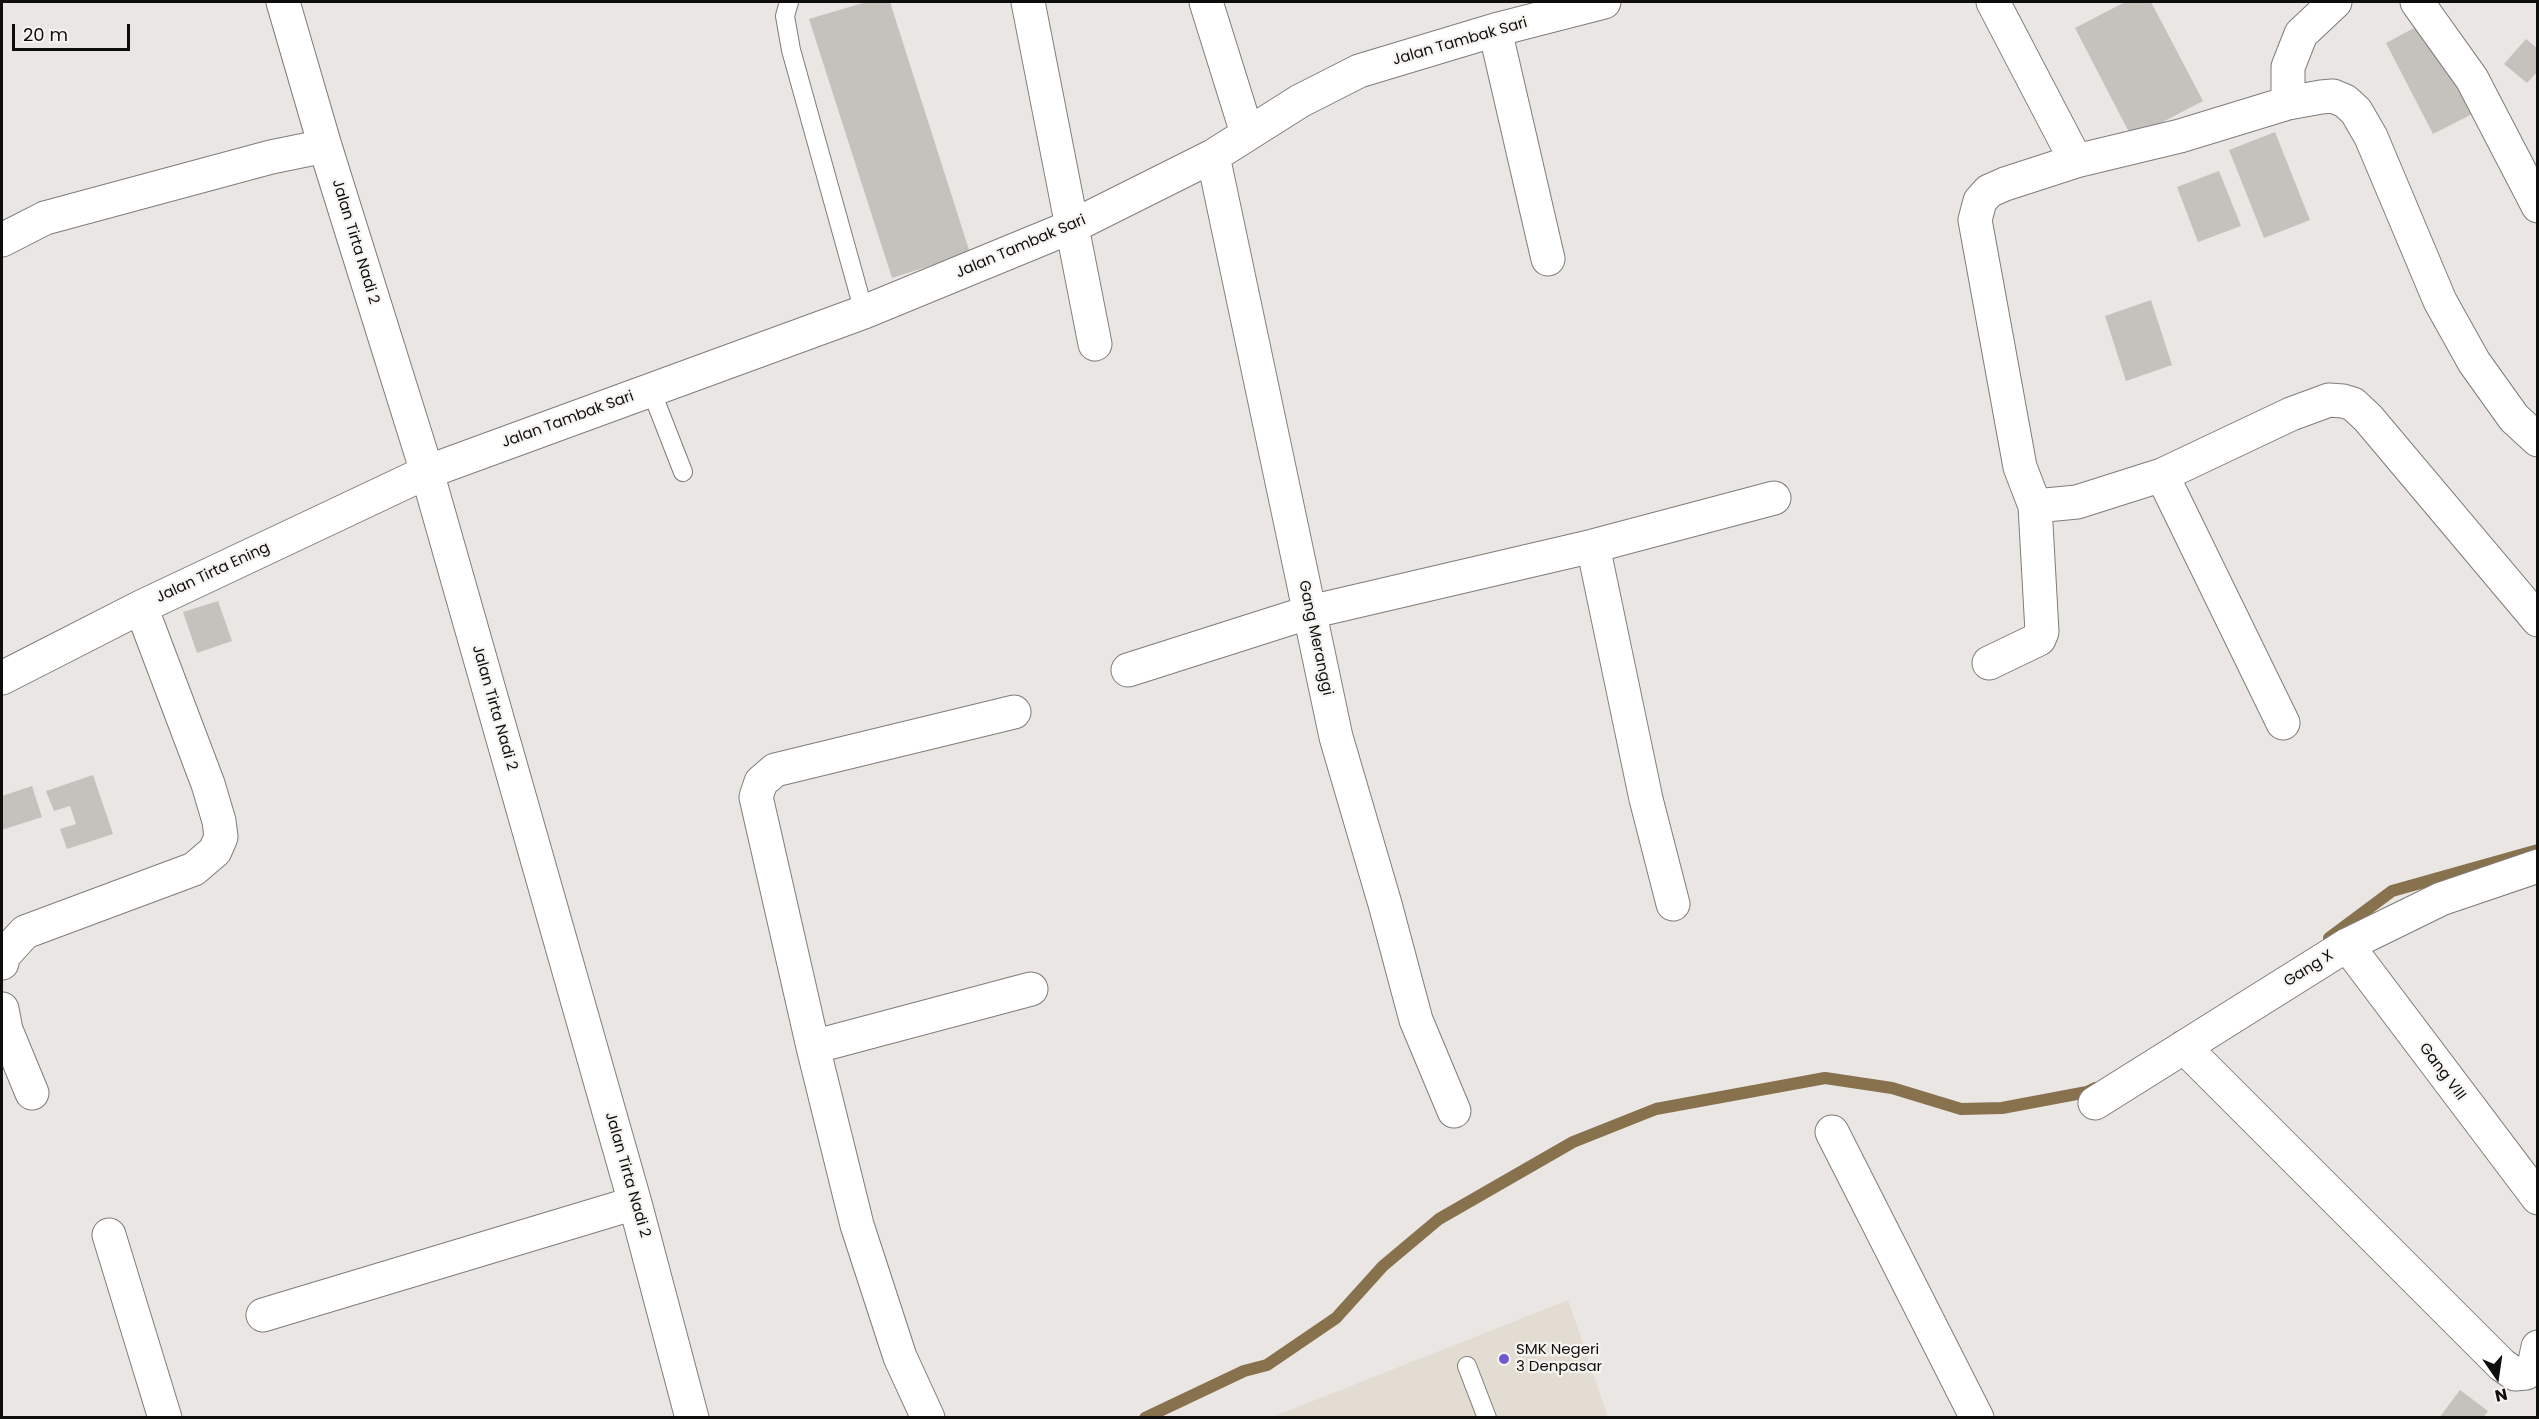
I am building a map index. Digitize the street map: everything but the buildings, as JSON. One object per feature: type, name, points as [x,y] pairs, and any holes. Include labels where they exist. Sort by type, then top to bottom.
[{"type":"street","name":"Jalan Tirta Nadi 2","points":[[283,2],[325,146],[427,472],[635,1203],[692,1418]]},
{"type":"street","points":[[1028,2],[1095,344]]},
{"type":"street","points":[[1206,2],[1247,134]]},
{"type":"street","name":"Jalan Tambak Sari","points":[[427,472],[864,312],[1073,226],[1213,156],[1300,101],[1359,71],[1495,30],[1604,2]]},
{"type":"street","points":[[1994,2],[2076,160]]},
{"type":"street","points":[[2288,103],[2288,67],[2301,34],[2335,2]]},
{"type":"street","points":[[2416,2],[2472,79],[2538,206]]},
{"type":"street","points":[[1495,30],[1548,259]]},
{"type":"street","points":[[1989,663],[2039,639],[2042,632],[2035,506],[2020,467],[1975,220],[1980,201],[1989,191],[2004,184],[2076,160],[2180,136],[2288,103],[2333,96],[2345,101],[2356,111],[2376,148],[2440,301],[2474,363],[2514,418],[2538,440]]},
{"type":"street","points":[[2,240],[45,218],[272,157],[325,146]]},
{"type":"street","name":"Gang Meranggi","points":[[1213,156],[1336,737],[1416,1020],[1454,1111]]},
{"type":"street","points":[[2035,506],[2077,502],[2162,475],[2291,414],[2329,400],[2353,404],[2368,418],[2538,620]]},
{"type":"street","name":"Jalan Tirta Ening","points":[[2,678],[141,607],[427,472]]},
{"type":"street","points":[[2162,475],[2283,723]]},
{"type":"street","points":[[1128,670],[1310,612],[1593,546],[1774,498]]},
{"type":"street","points":[[1593,546],[1646,800],[1673,904]]},
{"type":"street","points":[[2,963],[3,956],[25,932],[194,869],[215,851],[221,837],[219,821],[202,765],[141,607]]},
{"type":"street","points":[[928,1418],[900,1356],[857,1226],[813,1047],[756,797],[761,782],[775,770],[1014,712]]},
{"type":"street","name":"Gang X","points":[[2095,1103],[2347,945],[2441,899],[2538,866]]},
{"type":"street","name":"Gang VIII","points":[[2347,945],[2538,1198]]},
{"type":"street","points":[[813,1047],[1031,989]]},
{"type":"street","points":[[2,1009],[6,1030],[32,1093]]},
{"type":"street","points":[[2184,1047],[2502,1365],[2515,1374],[2526,1373],[2534,1366],[2538,1347]]},
{"type":"street","points":[[1832,1132],[1977,1418]]},
{"type":"street","points":[[263,1316],[635,1203]]},
{"type":"street","points":[[109,1235],[165,1418]]},
{"type":"lane","points":[[789,2],[784,16],[791,50],[864,312]]},
{"type":"lane","points":[[651,390],[683,472]]},
{"type":"lane","points":[[1467,1366],[1486,1418]]},
{"type":"shaded area","name":"SMK Negeri 3 Denpasar","points":[[1568,1300],[1608,1417],[1270,1418]]},
{"type":"waterway","points":[[2329,938],[2392,891],[2538,850]]},
{"type":"waterway","points":[[1145,1418],[1244,1371],[1267,1365],[1336,1318],[1383,1266],[1439,1219],[1573,1142],[1656,1109],[1825,1078],[1892,1088],[1961,1109],[2002,1108],[2087,1092],[2095,1088]]},
{"type":"place","name":"SMK Negeri 3 Denpasar","points":[[1504,1359]]}]
